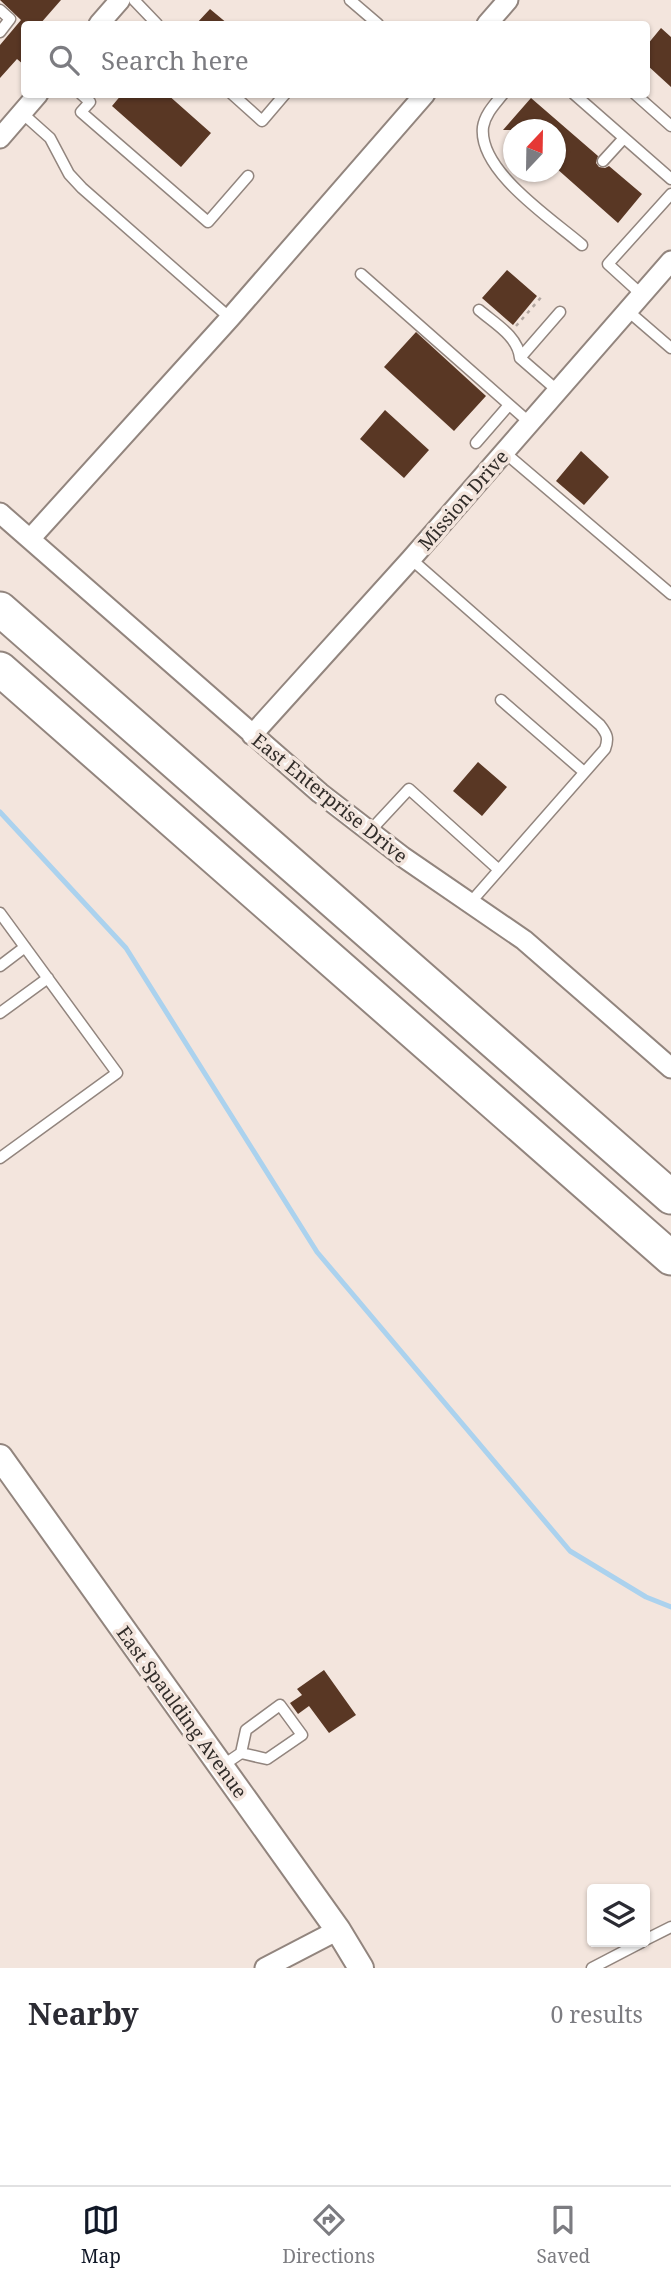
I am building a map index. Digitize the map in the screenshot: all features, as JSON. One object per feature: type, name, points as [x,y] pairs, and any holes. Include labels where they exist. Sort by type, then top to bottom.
[{"type":"highway","points":[[0,609],[671,1197]]},
{"type":"highway","points":[[0,669],[671,1258]]},
{"type":"street","points":[[489,21],[508,0]]},
{"type":"street","points":[[102,21],[119,1]]},
{"type":"street","points":[[0,138],[35,98]]},
{"type":"street","points":[[30,539],[230,318],[422,98]]},
{"type":"street","name":"Mission Drive","points":[[252,735],[411,559],[671,261]]},
{"type":"street","name":"East Enterprise Drive","points":[[0,513],[252,735],[369,832],[524,940],[671,1068]]},
{"type":"street","name":"East Spaulding Avenue","points":[[0,1457],[231,1760],[361,1968]]},
{"type":"street","points":[[265,1968],[338,1930]]},
{"type":"lane","points":[[350,0],[374,21]]},
{"type":"lane","points":[[119,1],[152,21]]},
{"type":"lane","points":[[0,10],[10,19],[0,32]]},
{"type":"lane","points":[[86,98],[90,102],[81,112],[208,222],[248,176]]},
{"type":"lane","points":[[236,98],[262,121],[282,98]]},
{"type":"lane","points":[[500,98],[483,125],[484,138],[493,162],[509,183],[582,245]]},
{"type":"lane","points":[[579,98],[671,179]]},
{"type":"lane","points":[[640,98],[671,126]]},
{"type":"lane","points":[[22,113],[50,138],[69,174],[82,188],[230,318]]},
{"type":"lane","points":[[603,161],[624,138]]},
{"type":"lane","points":[[642,295],[608,264],[671,194]]},
{"type":"lane","points":[[361,274],[530,423]]},
{"type":"lane","points":[[479,310],[516,343],[520,358],[558,391]]},
{"type":"lane","points":[[628,311],[671,348]]},
{"type":"lane","points":[[520,358],[560,312]]},
{"type":"lane","points":[[476,443],[509,405]]},
{"type":"lane","points":[[504,452],[671,594]]},
{"type":"lane","points":[[411,559],[607,734],[605,748],[470,903]]},
{"type":"lane","points":[[500,700],[584,772]]},
{"type":"lane","points":[[369,832],[409,789],[499,870]]},
{"type":"lane","points":[[0,913],[117,1073],[0,1157]]},
{"type":"lane","points":[[0,966],[25,947]]},
{"type":"lane","points":[[0,1013],[48,978]]},
{"type":"lane","points":[[281,1705],[302,1734],[267,1759],[231,1760],[246,1730],[281,1705]]},
{"type":"lane","points":[[650,1938],[671,1927]]},
{"type":"lane","points":[[592,1968],[632,1947]]},
{"type":"path","points":[[509,335],[544,294]]},
{"type":"building","points":[[0,0],[61,0],[43,21],[21,21],[21,62],[17,59],[0,78],[0,45],[21,20]]},
{"type":"building","points":[[210,9],[224,21],[199,21]]},
{"type":"building","points":[[661,28],[671,37],[671,87],[650,68],[650,41]]},
{"type":"building","points":[[119,98],[172,98],[211,133],[181,167],[112,106]]},
{"type":"building","points":[[531,98],[555,119],[513,119]]},
{"type":"building","points":[[566,128],[598,156],[596,163],[599,167],[609,166],[642,194],[618,223],[566,177]]},
{"type":"building","points":[[507,270],[537,296],[513,325],[482,298]]},
{"type":"building","points":[[416,332],[486,396],[454,431],[384,367]]},
{"type":"building","points":[[385,410],[429,450],[404,478],[360,439]]},
{"type":"building","points":[[581,451],[609,477],[584,505],[556,481]]},
{"type":"building","points":[[478,762],[507,787],[482,816],[453,791]]},
{"type":"building","points":[[324,1670],[356,1715],[329,1733],[309,1706],[298,1714],[290,1703],[302,1695],[297,1689]]},
{"type":"waterway","points":[[0,812],[126,948],[317,1252],[570,1551],[646,1597],[671,1607]]}]
